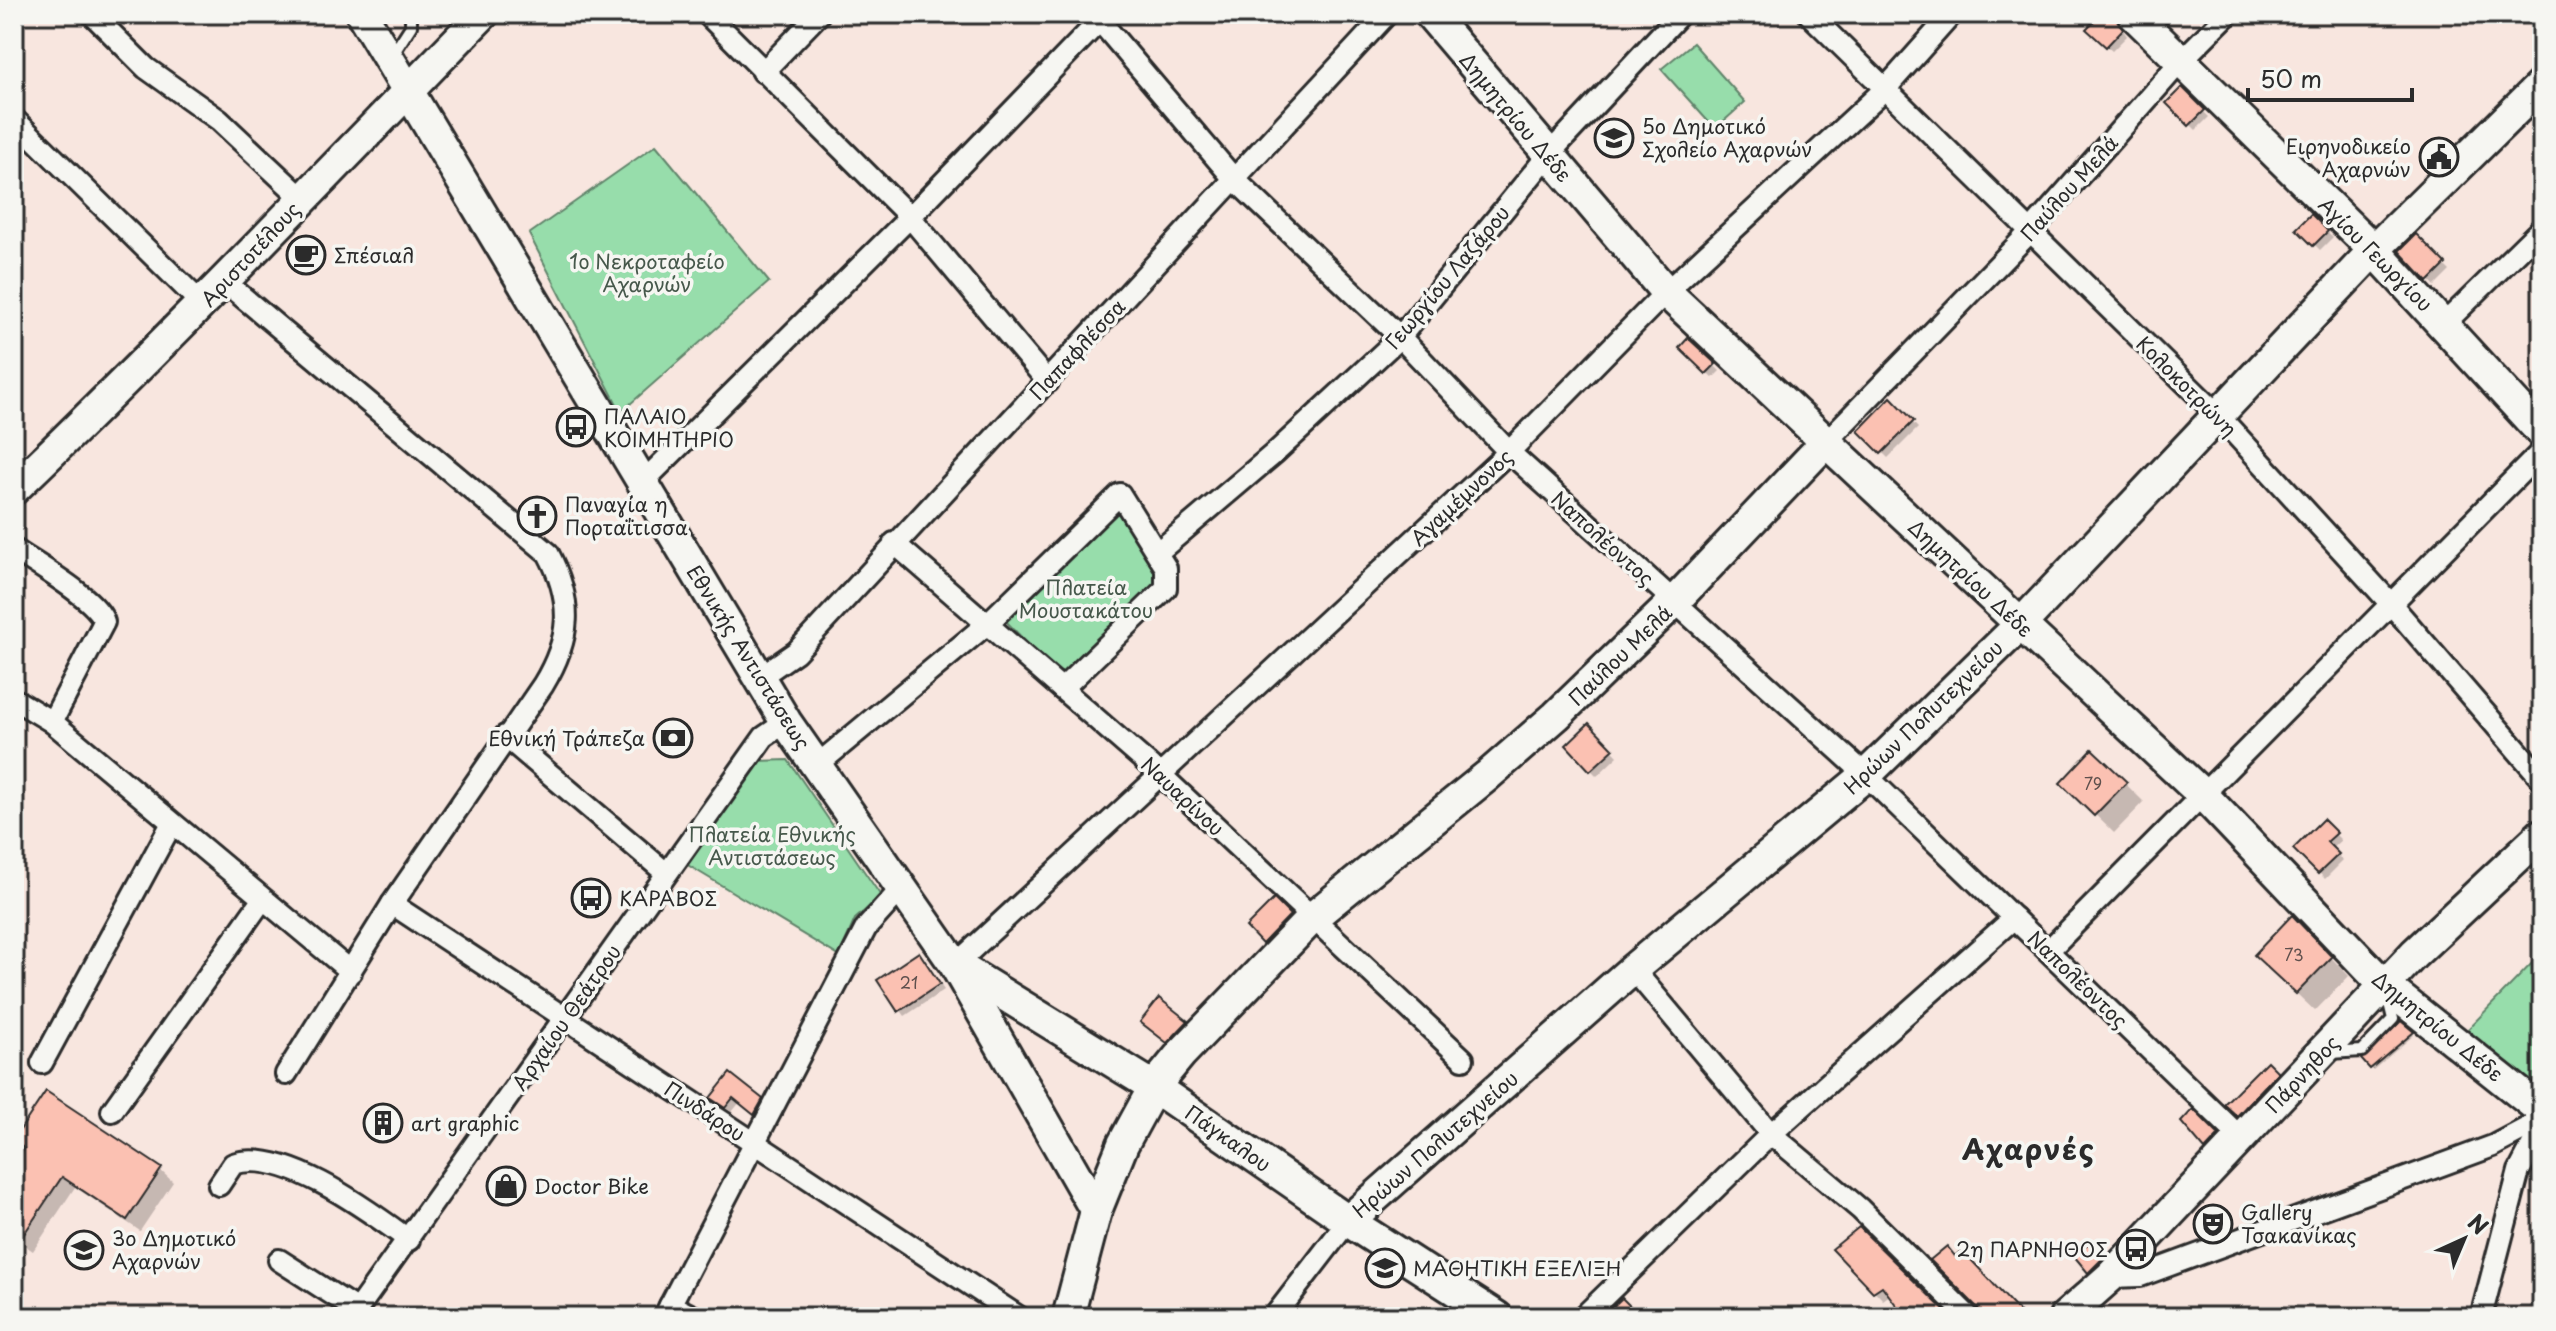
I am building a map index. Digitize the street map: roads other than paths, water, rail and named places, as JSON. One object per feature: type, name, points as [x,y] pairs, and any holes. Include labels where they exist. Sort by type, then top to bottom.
[{"type":"street","points":[[92,14],[146,68],[219,120],[302,198]]},
{"type":"street","name":"Εθνικής Αντιστάσεως","points":[[362,14],[786,722],[955,965],[1096,1211]]},
{"type":"street","name":"Αριστοτέλους","points":[[16,482],[226,283],[302,198],[483,14]]},
{"type":"street","points":[[707,14],[910,217],[1048,382]]},
{"type":"street","points":[[763,72],[819,14]]},
{"type":"street","name":"Παπαφλέσσα","points":[[760,677],[796,652],[1387,14]]},
{"type":"street","name":"Δημητρίου Δέδε","points":[[1430,14],[1666,292],[2203,795],[2385,986],[2542,1111]]},
{"type":"street","name":"Γεωργίου Λαζάρου","points":[[1158,552],[1276,452],[1400,337],[1549,154],[1680,14]]},
{"type":"street","name":"Κολοκοτρώνη","points":[[1809,14],[2217,414],[2391,604],[2542,779]]},
{"type":"street","name":"Αγαμέμνονος","points":[[955,965],[1509,452],[1666,292],[1886,88],[1952,14]]},
{"type":"street","name":"Αγίου Γεωργίου","points":[[2133,14],[2374,250],[2542,433]]},
{"type":"street","name":"Παύλου Μελά","points":[[1068,1317],[1096,1211],[1123,1144],[1154,1087],[1247,981],[1313,917],[1487,776],[1674,602],[2031,231],[2181,61],[2228,14]]},
{"type":"street","points":[[643,482],[910,217],[1100,16]]},
{"type":"street","name":"Ναπολέοντος","points":[[1100,16],[1234,179],[1400,337],[1509,452],[1866,775],[2241,1138]]},
{"type":"street","name":"Ηρώων Πολυτεχνείου","points":[[1274,1317],[1348,1221],[1633,969],[1866,775],[2021,624],[2374,250],[2542,84]]},
{"type":"street","points":[[16,127],[203,305]]},
{"type":"street","points":[[2444,324],[2542,228]]},
{"type":"street","points":[[226,283],[548,553],[558,571],[567,626],[561,656],[392,904],[286,1074]]},
{"type":"street","points":[[2049,950],[2542,451]]},
{"type":"street","points":[[816,766],[987,624],[1120,494],[1166,568],[1166,588],[1062,689]]},
{"type":"street","name":"Ναυαρίνου","points":[[894,543],[1162,776],[1463,1059]]},
{"type":"street","points":[[14,549],[89,602],[102,614],[104,622],[52,722]]},
{"type":"street","points":[[14,699],[52,722],[351,972]]},
{"type":"street","name":"Αρχαίου Θεάτρου","points":[[355,1313],[764,737],[786,722]]},
{"type":"street","points":[[505,736],[666,873]]},
{"type":"street","points":[[42,1063],[172,823]]},
{"type":"street","name":"Πάρνηθος","points":[[2065,1317],[2110,1277],[2414,954],[2542,834]]},
{"type":"street","points":[[694,1317],[667,1311],[866,928],[902,888]]},
{"type":"street","points":[[112,1111],[262,900]]},
{"type":"street","name":"Πινδάρου","points":[[392,904],[1019,1317]]},
{"type":"street","points":[[1583,1317],[1771,1134],[2014,918]]},
{"type":"street","name":"Πάγκαλου","points":[[955,965],[1154,1087],[1348,1221],[1463,1308],[1497,1317]]},
{"type":"street","points":[[1633,969],[1771,1134],[1860,1209],[1969,1317]]},
{"type":"street","points":[[2110,1277],[2140,1276],[2493,1146],[2542,1120]]},
{"type":"street","points":[[2481,1317],[2519,1171],[2542,1127]]},
{"type":"street","points":[[219,1185],[233,1164],[259,1160],[333,1185],[409,1240]]},
{"type":"street","points":[[279,1260],[355,1313]]},
{"type":"lane","points":[[389,59],[411,26],[411,14]]},
{"type":"place","name":"5ο Δημοτικό Σχολείο Αχαρνών","points":[[1614,138]]},
{"type":"place","name":"Ειρηνοδικείο Αχαρνών","points":[[2439,157]]},
{"type":"place","name":"Σπέσιαλ","points":[[306,255]]},
{"type":"place","name":"ΠΑΛΑΙΟ ΚΟΙΜΗΤΗΡΙΟ","points":[[576,427]]},
{"type":"place","name":"Παναγία η Πορταΐτισσα","points":[[537,516]]},
{"type":"place","name":"Εθνική Τράπεζα","points":[[673,738]]},
{"type":"place","name":"ΚΑΡΑΒΟΣ","points":[[591,898]]},
{"type":"place","name":"art graphic","points":[[383,1123]]},
{"type":"place","name":"Doctor Bike","points":[[506,1186]]},
{"type":"place","name":"Gallery Τσακανίκας","points":[[2213,1224]]},
{"type":"place","name":"2η ΠΑΡΝΗΘΟΣ","points":[[2136,1249]]},
{"type":"place","name":"3ο Δημοτικό Αχαρνών","points":[[84,1250]]},
{"type":"place","name":"ΜΑΘΗΤΙΚΗ ΕΞΕΛΙΞΗ","points":[[1385,1268]]},
{"type":"district","name":"Αχαρνές","points":[[2029,1148]]},
{"type":"park label","name":"1ο Νεκροταφείο Αχαρνών","points":[[647,272]]},
{"type":"park label","name":"Πλατεία Μουστακάτου","points":[[1086,598]]},
{"type":"park label","name":"Πλατεία Εθνικής Αντιστάσεως","points":[[772,846]]}]
